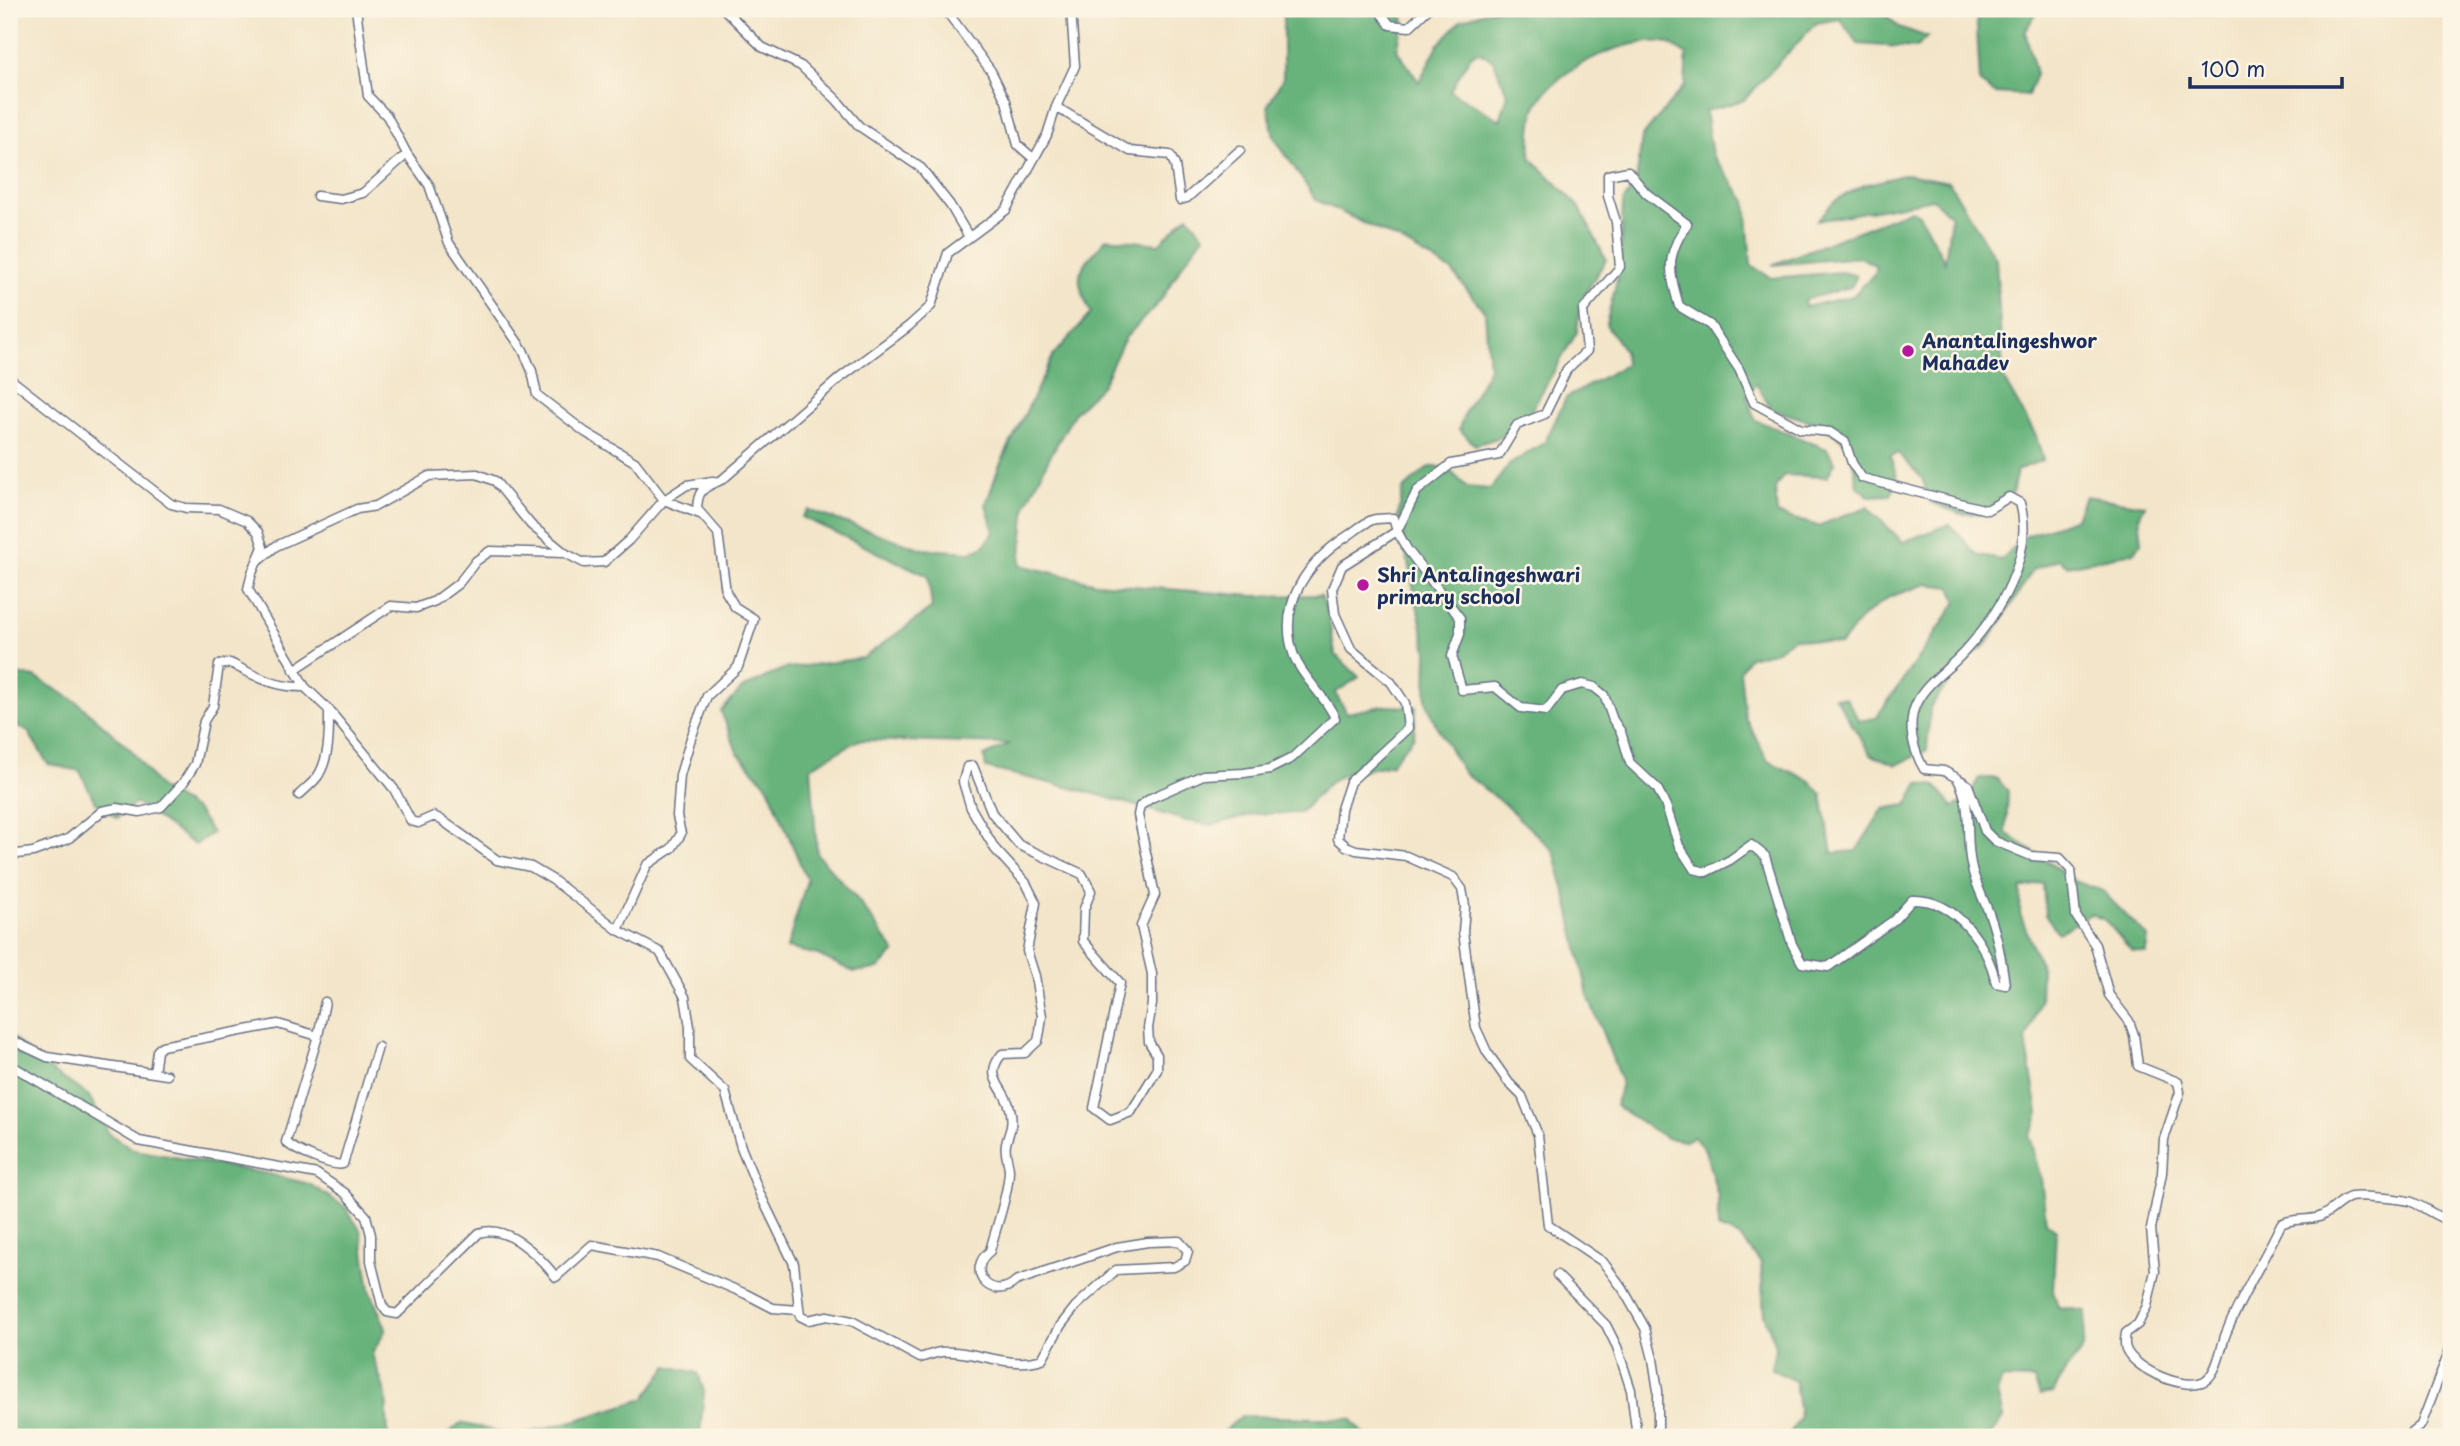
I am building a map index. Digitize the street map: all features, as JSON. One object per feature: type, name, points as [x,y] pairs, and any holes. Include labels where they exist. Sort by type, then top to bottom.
[{"type":"street","points":[[356,9],[368,96],[387,116],[407,154],[429,185],[449,243],[523,350],[532,371],[537,395],[584,432],[635,462],[664,500],[700,514]]},
{"type":"street","points":[[724,9],[762,47],[801,66],[869,134],[921,168],[950,205],[969,237]]},
{"type":"street","points":[[944,9],[991,71],[1006,101],[1018,145],[1034,159]]},
{"type":"street","points":[[618,930],[647,865],[672,848],[681,834],[677,816],[680,775],[691,738],[707,696],[738,667],[754,619],[735,607],[726,592],[718,533],[697,509],[701,490],[723,479],[840,378],[931,306],[948,253],[1006,210],[1047,135],[1056,107],[1075,66],[1071,9]]},
{"type":"street","points":[[1378,9],[1390,25],[1409,27],[1428,9]]},
{"type":"street","points":[[1056,107],[1130,151],[1170,155],[1175,164],[1180,200],[1187,198],[1240,150]]},
{"type":"street","points":[[317,196],[341,199],[363,193],[407,154]]},
{"type":"street","points":[[1658,1437],[1658,1391],[1645,1328],[1623,1289],[1602,1262],[1548,1225],[1538,1135],[1522,1096],[1487,1052],[1476,1028],[1463,932],[1465,906],[1462,889],[1453,877],[1406,856],[1356,850],[1338,839],[1340,809],[1350,782],[1409,728],[1405,703],[1391,682],[1352,649],[1335,614],[1332,589],[1342,566],[1396,531],[1418,491],[1451,464],[1499,455],[1517,425],[1545,414],[1567,369],[1587,351],[1583,310],[1620,267],[1616,222],[1608,196],[1608,174],[1628,171],[1646,193],[1687,224],[1677,239],[1669,271],[1679,306],[1710,325],[1739,369],[1754,403],[1801,429],[1830,432],[1845,442],[1852,463],[1862,478],[1987,510],[2009,497],[2020,503],[2025,521],[2019,558],[2009,588],[1966,651],[1928,686],[1915,704],[1912,740],[1924,769],[1944,771],[1968,785],[1985,831],[1995,841],[2031,856],[2060,858],[2071,870],[2076,916],[2095,945],[2109,995],[2129,1021],[2134,1035],[2138,1066],[2178,1082],[2180,1093],[2164,1139],[2162,1173],[2151,1229],[2155,1271],[2147,1306],[2138,1324],[2126,1333],[2125,1347],[2132,1360],[2152,1373],[2179,1383],[2203,1382],[2211,1375],[2233,1316],[2281,1224],[2287,1221],[2306,1221],[2330,1213],[2351,1197],[2400,1199],[2451,1221]]},
{"type":"street","points":[[9,378],[171,504],[186,508],[219,509],[247,521],[258,532],[262,542],[248,589],[305,687],[329,710],[394,789],[411,821],[418,823],[434,816],[497,860],[531,867],[553,880],[618,930],[660,952],[685,997],[690,1027],[690,1059],[725,1091],[746,1159],[794,1264],[800,1316],[808,1320],[827,1316],[852,1321],[919,1358],[943,1352],[1032,1362],[1042,1359],[1068,1315],[1116,1270],[1174,1267],[1185,1261],[1188,1251],[1178,1241],[1148,1242],[1117,1247],[1016,1281],[1005,1289],[992,1288],[982,1280],[979,1267],[990,1251],[1001,1212],[1009,1170],[1006,1144],[1013,1127],[1010,1108],[993,1074],[995,1063],[1002,1054],[1025,1053],[1038,1041],[1042,1016],[1035,976],[1027,951],[1036,903],[1026,883],[995,849],[971,808],[963,782],[967,767],[973,766],[992,813],[1019,845],[1082,874],[1088,882],[1091,891],[1084,909],[1083,941],[1120,983],[1094,1108],[1110,1120],[1131,1112],[1157,1070],[1157,1055],[1149,1042],[1147,1028],[1152,1004],[1152,974],[1141,926],[1155,895],[1138,815],[1140,806],[1151,798],[1203,775],[1270,769],[1292,758],[1335,718],[1329,703],[1307,678],[1294,656],[1289,634],[1292,601],[1303,576],[1337,543],[1371,520],[1393,518],[1396,531],[1406,550],[1460,618],[1460,634],[1452,656],[1462,690],[1495,687],[1521,708],[1546,711],[1562,690],[1582,684],[1594,687],[1604,695],[1613,720],[1621,732],[1630,763],[1657,788],[1679,846],[1694,869],[1706,872],[1751,845],[1765,856],[1792,944],[1802,963],[1828,967],[1894,920],[1912,900],[1922,900],[1953,914],[1969,930],[1987,958],[1996,983],[2006,985],[1991,917],[1972,868],[1967,841],[1969,813],[1957,778]]},
{"type":"street","points":[[258,561],[276,546],[358,509],[376,506],[429,476],[477,474],[495,481],[531,525],[565,553],[584,563],[604,562],[629,540],[664,500],[687,485],[723,479]]},
{"type":"street","points":[[294,670],[391,606],[416,608],[435,601],[459,583],[476,561],[490,551],[565,553]]},
{"type":"street","points":[[9,855],[33,852],[68,839],[103,811],[117,808],[140,812],[161,807],[183,783],[195,764],[204,721],[213,706],[219,665],[230,663],[267,682],[287,687],[305,687]]},
{"type":"street","points":[[299,795],[318,776],[325,760],[329,738],[329,710]]},
{"type":"street","points":[[325,1002],[318,1036],[286,1142],[292,1149],[335,1166],[343,1164],[377,1047]]},
{"type":"street","points":[[154,1073],[157,1051],[162,1046],[278,1024],[318,1036]]},
{"type":"street","points":[[9,1039],[47,1057],[167,1075]]},
{"type":"street","points":[[9,1064],[139,1141],[317,1174],[345,1193],[366,1216],[371,1235],[371,1261],[382,1305],[387,1312],[397,1314],[479,1233],[495,1231],[519,1242],[556,1277],[592,1245],[658,1257],[773,1308],[798,1310]]},
{"type":"street","points":[[1557,1275],[1606,1325],[1617,1347],[1631,1390],[1637,1437]]},
{"type":"street","points":[[2406,1437],[2421,1425],[2450,1349],[2451,1301]]},
{"type":"green space","points":[[1283,9],[1392,9],[1404,19],[1397,50],[1419,82],[1438,45],[1461,20],[1493,9],[1895,9],[1887,16],[1899,27],[1927,37],[1916,48],[1858,44],[1840,19],[1816,23],[1744,100],[1705,111],[1712,155],[1746,201],[1751,265],[1771,278],[1841,272],[1857,276],[1851,287],[1804,300],[1805,307],[1853,296],[1876,272],[1875,265],[1860,257],[1772,265],[1911,210],[1919,214],[1945,262],[1951,216],[1933,199],[1817,221],[1834,201],[1864,185],[1907,174],[1949,182],[1996,260],[2003,378],[2036,436],[2043,460],[2017,470],[2012,494],[1985,513],[1961,514],[1930,502],[1922,478],[1898,453],[1890,456],[1898,480],[1891,495],[1869,496],[1857,485],[1850,445],[1819,424],[1771,409],[1756,383],[1747,396],[1755,420],[1827,449],[1835,463],[1827,477],[1784,475],[1775,488],[1777,514],[1818,526],[1867,507],[1903,542],[1950,524],[1976,554],[2001,560],[2026,536],[2076,518],[2085,496],[2145,505],[2139,517],[2142,542],[2134,552],[2068,566],[2059,559],[2033,570],[1987,644],[1961,665],[1930,708],[1927,750],[1897,765],[1871,755],[1835,697],[1846,698],[1859,721],[1876,718],[1957,602],[1951,587],[1927,584],[1889,597],[1861,618],[1841,644],[1793,638],[1774,652],[1749,657],[1740,671],[1745,717],[1768,761],[1809,780],[1822,795],[1832,853],[1856,851],[1883,809],[1907,805],[1919,783],[1936,786],[1953,807],[1967,799],[1979,778],[1996,778],[2008,791],[2006,833],[2077,882],[2101,890],[2148,937],[2146,953],[2132,951],[2105,920],[2091,914],[2058,933],[2045,914],[2043,883],[2021,888],[2020,914],[2041,967],[2040,1001],[2026,1040],[2038,1113],[2029,1136],[2041,1179],[2046,1222],[2056,1230],[2053,1290],[2058,1307],[2086,1311],[2083,1348],[2053,1393],[2040,1395],[2034,1380],[2002,1379],[1997,1393],[2003,1418],[1989,1437],[1788,1437],[1800,1417],[1795,1381],[1771,1369],[1776,1345],[1764,1315],[1761,1263],[1740,1237],[1718,1228],[1718,1196],[1705,1150],[1693,1136],[1686,1141],[1666,1138],[1616,1106],[1621,1081],[1588,995],[1554,851],[1504,804],[1463,772],[1436,725],[1426,701],[1427,651],[1398,516],[1403,490],[1429,467],[1446,467],[1467,487],[1490,489],[1509,465],[1545,442],[1566,398],[1625,365],[1624,350],[1606,324],[1620,268],[1623,202],[1636,183],[1642,137],[1685,85],[1687,55],[1663,42],[1628,45],[1609,51],[1590,59],[1556,82],[1543,95],[1535,109],[1531,126],[1530,157],[1579,206],[1606,260],[1581,300],[1577,332],[1529,414],[1501,437],[1475,445],[1459,429],[1465,412],[1489,368],[1485,312],[1452,271],[1399,240],[1316,200],[1274,137],[1268,105],[1283,78]],"holes":[[[1479,52],[1493,60],[1508,95],[1500,120],[1450,91],[1471,55]]]},
{"type":"green space","points":[[1976,9],[2039,9],[2025,31],[2036,74],[2028,95],[1995,93],[1980,83]]},
{"type":"green space","points":[[1188,215],[1204,236],[1161,300],[1125,338],[1102,385],[1075,412],[1049,458],[1026,505],[1020,565],[1096,583],[1254,596],[1321,595],[1328,614],[1335,654],[1359,677],[1335,693],[1347,713],[1383,706],[1416,707],[1414,736],[1391,764],[1342,775],[1328,784],[1300,813],[1254,814],[1212,825],[1187,821],[1092,793],[986,768],[984,756],[1010,744],[859,740],[811,767],[817,854],[858,900],[895,952],[878,969],[854,972],[818,955],[787,948],[807,880],[768,786],[737,752],[721,711],[743,688],[783,669],[863,658],[932,608],[928,576],[802,517],[808,510],[923,549],[970,552],[984,546],[994,532],[986,504],[999,467],[1053,356],[1091,313],[1081,288],[1081,272],[1085,265],[1107,238],[1159,244]]},
{"type":"green space","points":[[9,673],[35,677],[77,702],[131,750],[160,788],[197,811],[212,833],[195,845],[136,803],[117,818],[95,802],[80,771],[48,764],[27,730],[9,723]]},
{"type":"green space","points":[[9,1034],[37,1061],[89,1096],[109,1134],[135,1150],[269,1174],[309,1184],[345,1207],[361,1231],[370,1290],[386,1329],[372,1354],[386,1395],[388,1437],[79,1437],[73,1432],[42,1437],[9,1437]]},
{"type":"green space","points":[[668,1366],[698,1373],[704,1391],[700,1433],[702,1437],[444,1437],[461,1423],[516,1436],[644,1399]]},
{"type":"green space","points":[[1241,1416],[1351,1419],[1367,1437],[1218,1437]]},
{"type":"place","name":"Anantalingeshwor Mahadev","points":[[1908,351]]},
{"type":"place","name":"Shri Antalingeshwari primary school","points":[[1363,585]]}]
